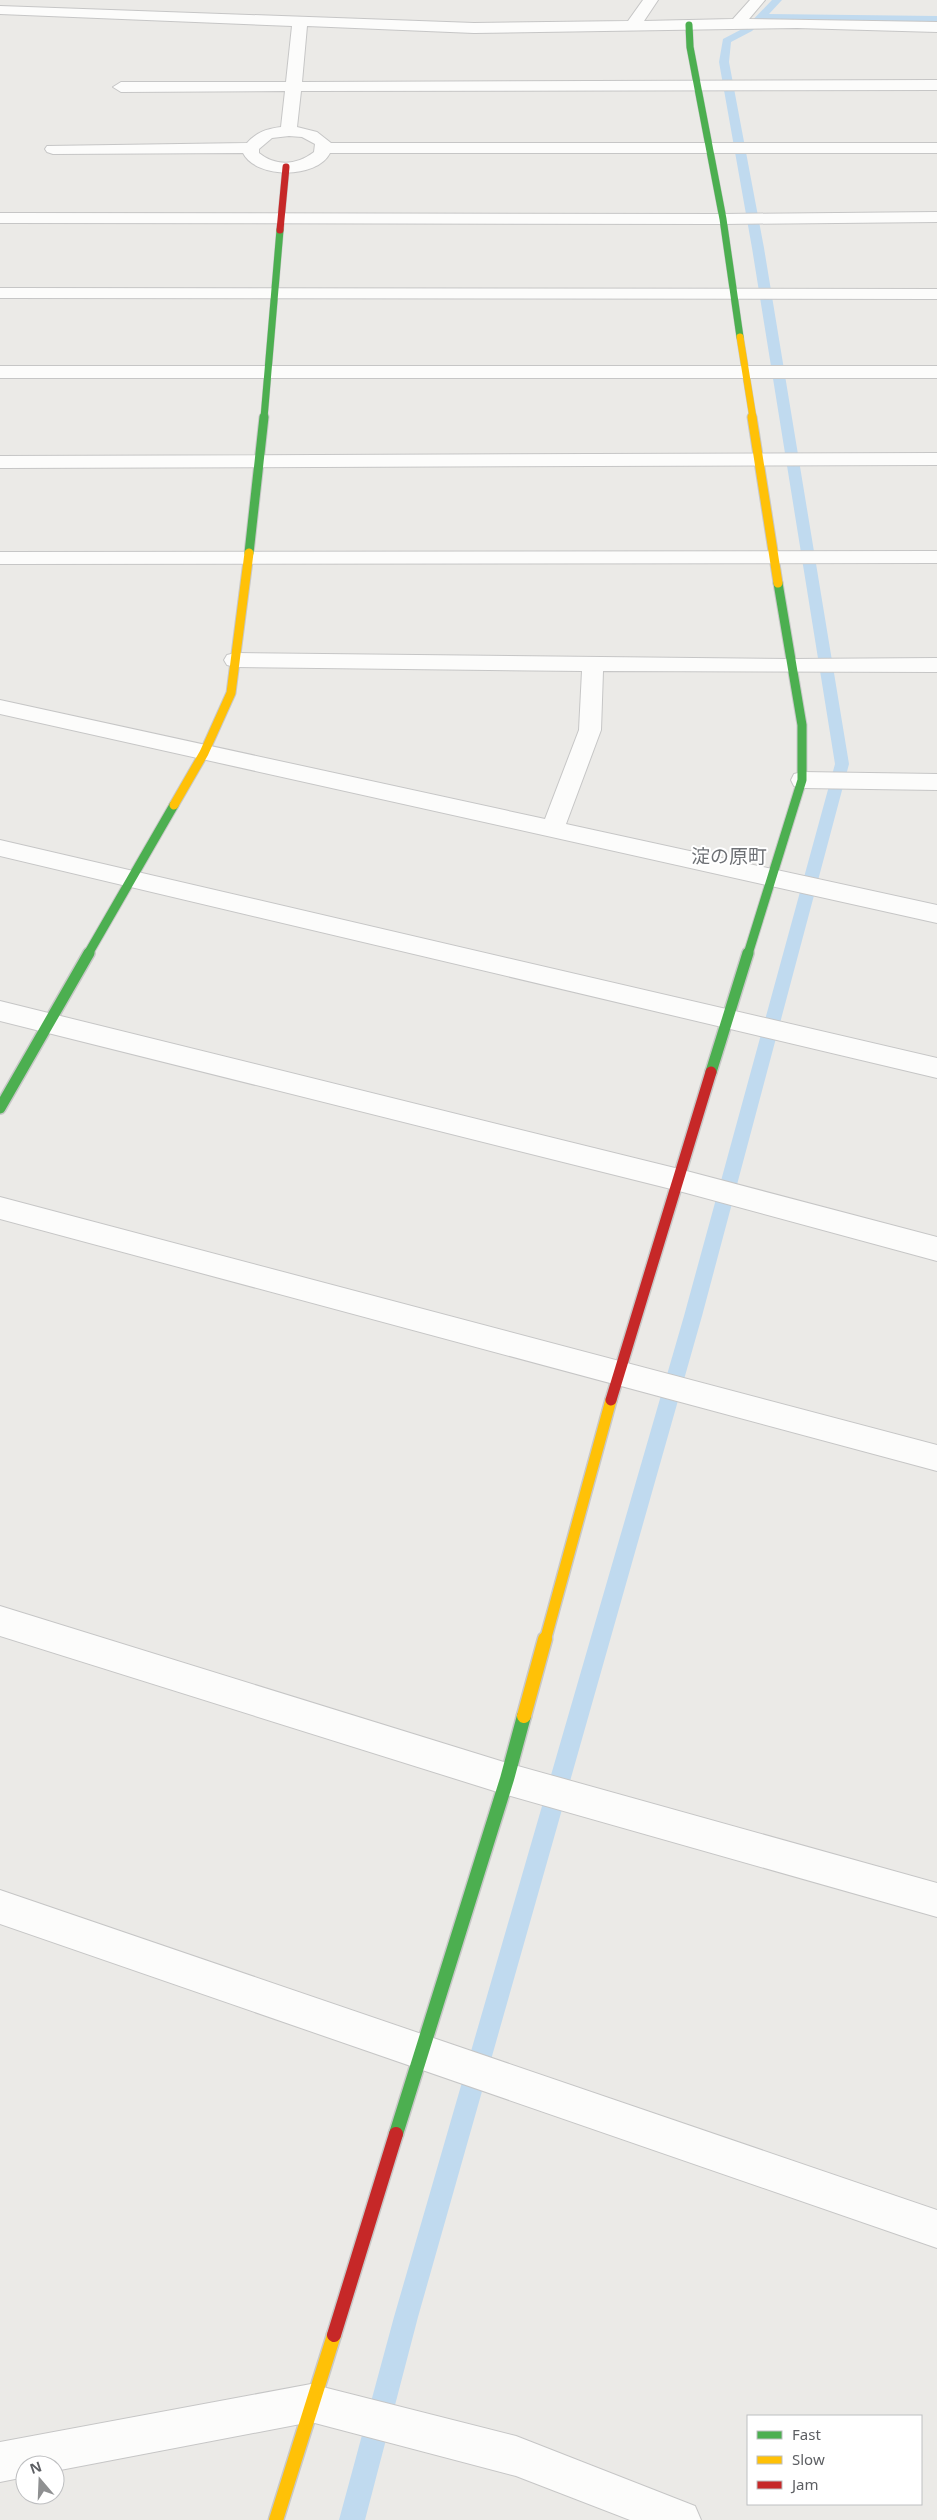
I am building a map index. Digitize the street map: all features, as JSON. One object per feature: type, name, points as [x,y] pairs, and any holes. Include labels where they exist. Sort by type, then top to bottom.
[{"type":"street","points":[[634,24],[651,0]]},
{"type":"street","points":[[739,24],[758,0]]},
{"type":"street","points":[[0,10],[474,28],[634,24],[937,27]]},
{"type":"street","points":[[289,131],[300,20]]},
{"type":"street","points":[[276,2520],[507,1779],[619,1372],[770,878],[802,780],[802,725],[758,459],[723,219],[690,47],[688,25]]},
{"type":"street","points":[[121,87],[937,85]]},
{"type":"street","points":[[54,149],[251,148],[260,138],[289,131],[305,133],[318,138],[324,148],[322,154],[308,164],[286,167],[264,164],[252,154],[251,148]]},
{"type":"street","points":[[324,148],[937,148]]},
{"type":"street","points":[[0,1108],[204,753],[231,692],[260,462],[286,167]]},
{"type":"street","points":[[0,218],[723,219],[937,217]]},
{"type":"street","points":[[0,293],[937,294]]},
{"type":"street","points":[[0,372],[937,372]]},
{"type":"street","points":[[0,462],[937,459]]},
{"type":"street","points":[[0,558],[937,557]]},
{"type":"street","points":[[235,660],[792,666],[937,665]]},
{"type":"street","points":[[552,830],[590,730],[593,664]]},
{"type":"street","points":[[0,707],[937,914]]},
{"type":"street","points":[[802,780],[937,782]]},
{"type":"street","points":[[0,848],[937,1068]]},
{"type":"street","points":[[0,1011],[679,1180],[937,1249]]},
{"type":"street","points":[[0,1208],[937,1458]]},
{"type":"street","points":[[0,1622],[507,1779],[937,1900]]},
{"type":"street","points":[[0,1907],[937,2229]]},
{"type":"street","points":[[0,2462],[311,2403],[516,2456],[681,2520]]},
{"type":"waterway","points":[[761,17],[777,0]]},
{"type":"waterway","points":[[352,2520],[406,2317],[693,1316],[842,764],[758,248],[724,62],[726,41],[749,29],[761,17]]},
{"type":"waterway","points":[[761,17],[937,19]]},
{"type":"traffic: fast","points":[[689,25],[690,47],[723,219],[740,337]]},
{"type":"traffic: fast","points":[[249,553],[260,462],[280,230]]},
{"type":"traffic: fast","points":[[711,1072],[802,780],[802,725],[778,583]]},
{"type":"traffic: fast","points":[[0,1108],[174,805]]},
{"type":"traffic: fast","points":[[396,2134],[507,1779],[524,1716]]},
{"type":"traffic: slow","points":[[740,337],[778,583]]},
{"type":"traffic: slow","points":[[174,805],[204,753],[231,693],[249,553]]},
{"type":"traffic: slow","points":[[524,1716],[611,1400]]},
{"type":"traffic: slow","points":[[276,2520],[334,2335]]},
{"type":"traffic: jam","points":[[280,230],[286,167]]},
{"type":"traffic: jam","points":[[611,1400],[711,1072]]},
{"type":"traffic: jam","points":[[334,2335],[396,2134]]},
{"type":"district","name":"淀の原町","points":[[729,856]]}]
